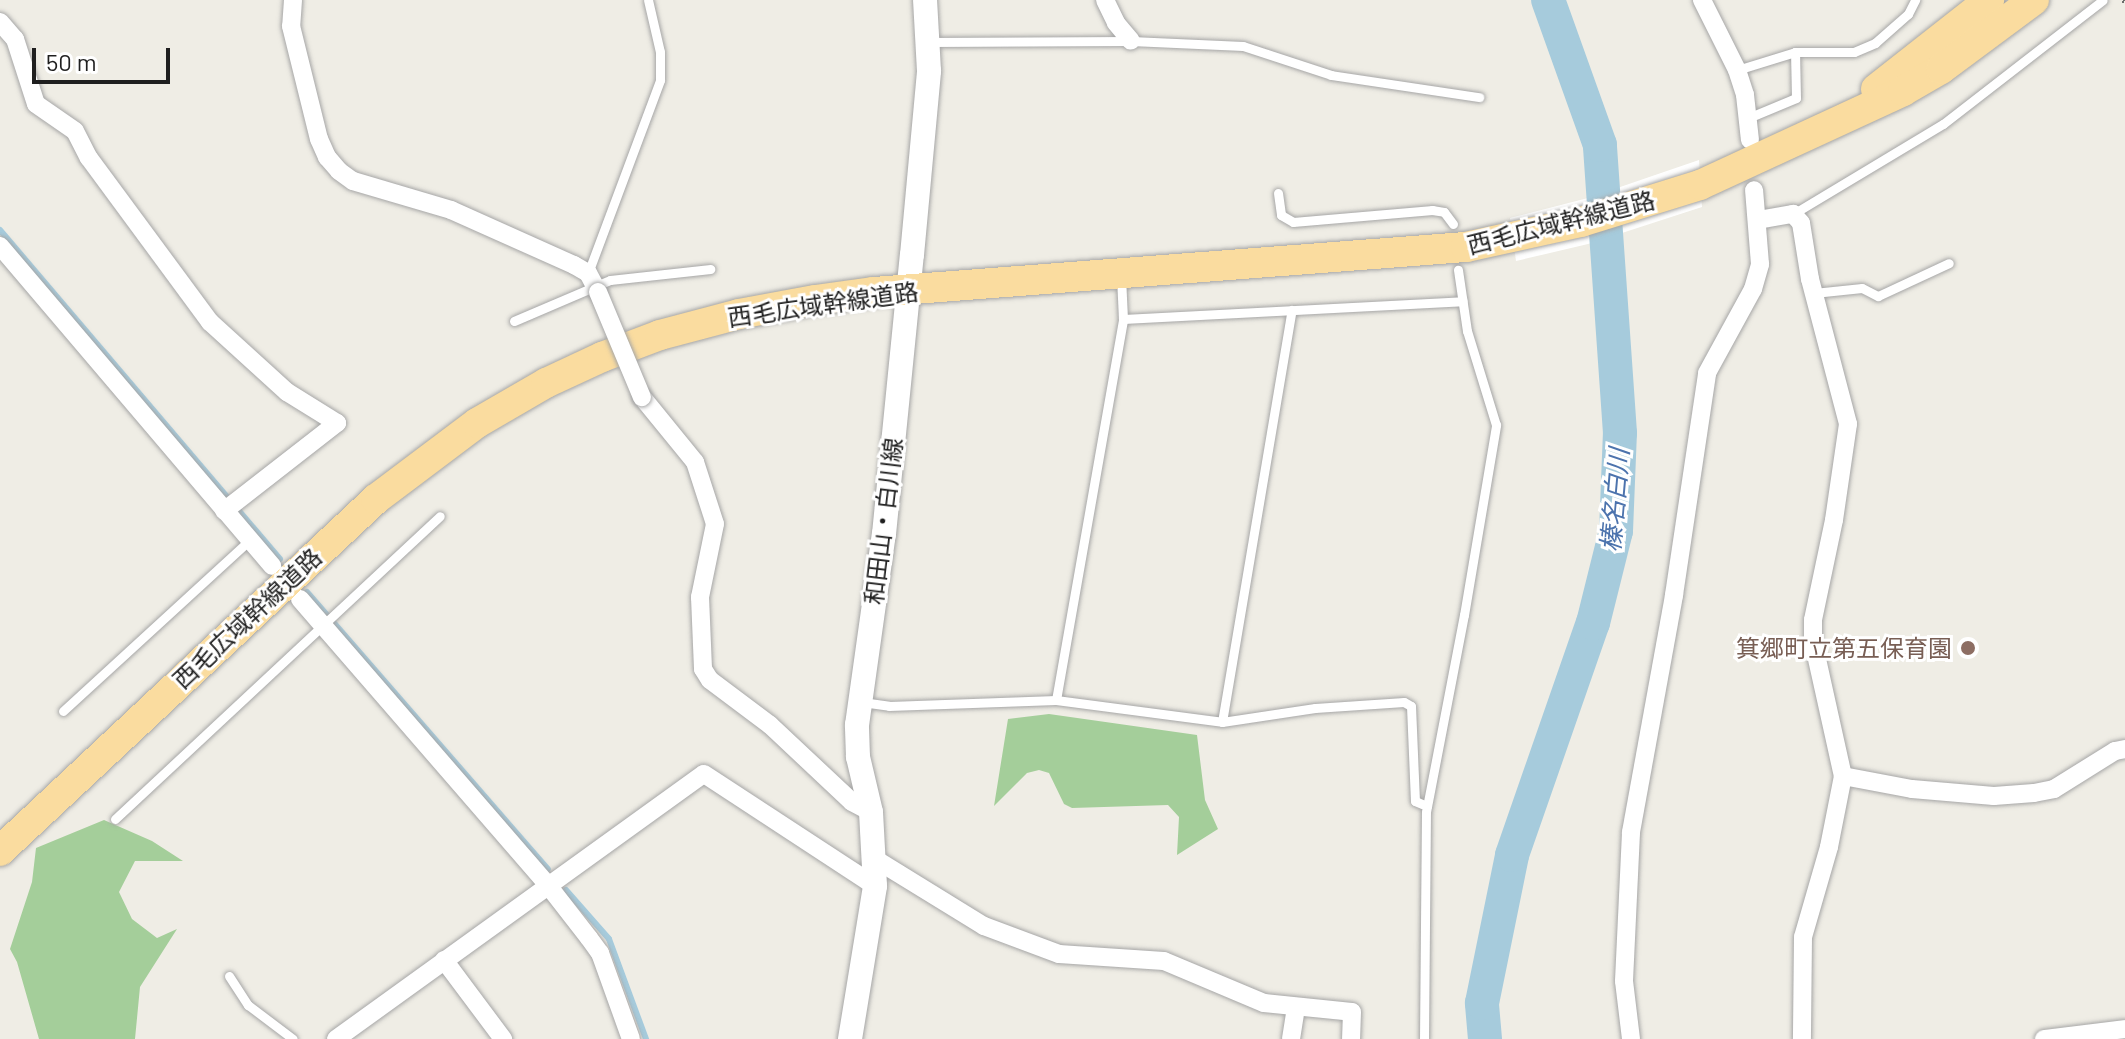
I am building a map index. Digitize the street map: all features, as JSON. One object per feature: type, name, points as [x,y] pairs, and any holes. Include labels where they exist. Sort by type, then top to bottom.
[{"type":"main road","name":"西毛広域幹線道路","points":[[1813,134],[1989,0]]},
{"type":"main road","name":"西毛広域幹線道路","points":[[0,851],[376,499],[477,423],[546,383],[660,335],[769,308],[906,291],[1420,252],[1513,239],[1581,222],[1700,185],[1813,134],[1941,69],[2034,0]]},
{"type":"street","points":[[293,0],[291,26],[319,139],[327,157],[339,171],[353,181],[451,210],[593,283],[642,397],[695,462],[715,524],[700,597],[703,669],[710,680],[770,725],[852,802],[871,812]]},
{"type":"street","name":"和田山・白川線","points":[[850,1039],[875,886],[871,812],[858,757],[859,701],[884,534],[927,97],[925,0]]},
{"type":"street","points":[[1105,0],[1116,23],[1131,41]]},
{"type":"street","points":[[1702,0],[1737,70],[1750,140]]},
{"type":"street","points":[[0,22],[15,39],[36,104],[75,131],[89,158],[210,322],[287,392],[337,423],[224,510]]},
{"type":"street","points":[[1631,1039],[1624,981],[1633,820],[1674,595],[1707,373],[1753,289],[1760,264],[1754,190]]},
{"type":"street","points":[[1758,220],[1793,214],[1801,223],[1814,293],[1848,424],[1834,520],[1813,620],[1813,641],[1843,776],[1829,847],[1803,937],[1802,1039]]},
{"type":"street","points":[[0,246],[272,566]]},
{"type":"street","points":[[300,599],[547,884],[600,953],[631,1039]]},
{"type":"street","points":[[1843,776],[1912,789],[1994,796],[2034,793],[2054,789],[2115,751],[2125,749]]},
{"type":"street","points":[[336,1039],[547,884],[704,774],[875,886]]},
{"type":"street","points":[[875,859],[984,926],[1059,954],[1164,961],[1264,1003],[1352,1012],[1351,1039]]},
{"type":"street","points":[[444,960],[503,1039]]},
{"type":"street","points":[[1291,1039],[1296,1007]]},
{"type":"street","points":[[2044,1039],[2125,1029]]},
{"type":"lane","points":[[593,283],[660,80],[660,52],[648,0]]},
{"type":"lane","points":[[1737,70],[1795,52],[1854,52],[1875,43],[1908,14],[1915,0]]},
{"type":"lane","points":[[1793,214],[1943,124],[2103,0]]},
{"type":"lane","points":[[928,42],[946,39],[1131,41],[1243,46],[1331,75],[1479,97]]},
{"type":"lane","points":[[1748,118],[1796,98],[1795,52]]},
{"type":"lane","points":[[1278,193],[1281,215],[1293,222],[1432,210],[1444,212],[1453,224]]},
{"type":"lane","points":[[1814,293],[1862,288],[1878,296],[1949,263]]},
{"type":"lane","points":[[514,321],[593,283],[632,275],[710,269]]},
{"type":"lane","points":[[1424,1039],[1423,844],[1427,806],[1496,425],[1467,331],[1458,270]]},
{"type":"lane","points":[[1056,700],[1123,319],[1121,273]]},
{"type":"lane","points":[[1123,319],[1463,301]]},
{"type":"lane","points":[[1222,722],[1292,310]]},
{"type":"lane","points":[[115,819],[440,516]]},
{"type":"lane","points":[[63,711],[251,539]]},
{"type":"lane","points":[[859,701],[889,706],[1056,700],[1222,722],[1315,708],[1404,702],[1411,706],[1415,801],[1427,806]]},
{"type":"lane","points":[[229,976],[248,1005],[293,1039]]},
{"type":"green space","points":[[1049,714],[1197,735],[1205,800],[1218,829],[1177,855],[1179,817],[1168,805],[1072,808],[1064,804],[1049,773],[1039,770],[1027,773],[994,806],[1008,719]]},
{"type":"green space","points":[[104,820],[152,841],[183,861],[135,861],[119,892],[132,919],[157,938],[177,929],[140,987],[135,1039],[39,1039],[17,962],[10,949],[32,882],[36,848]]},
{"type":"pier","points":[[1699,160],[1702,207],[1588,244],[1516,261],[1510,218],[1588,198]]},
{"type":"waterway","name":"榛名白川","points":[[1485,1039],[1482,1003],[1512,855],[1593,623],[1616,531],[1620,433],[1600,145],[1548,0]]},
{"type":"waterway","points":[[0,230],[280,559]]},
{"type":"waterway","points":[[307,592],[548,869]]},
{"type":"waterway","points":[[566,890],[609,939],[646,1039]]},
{"type":"place","name":"箕郷町立第五保育園","points":[[1968,648]]}]
